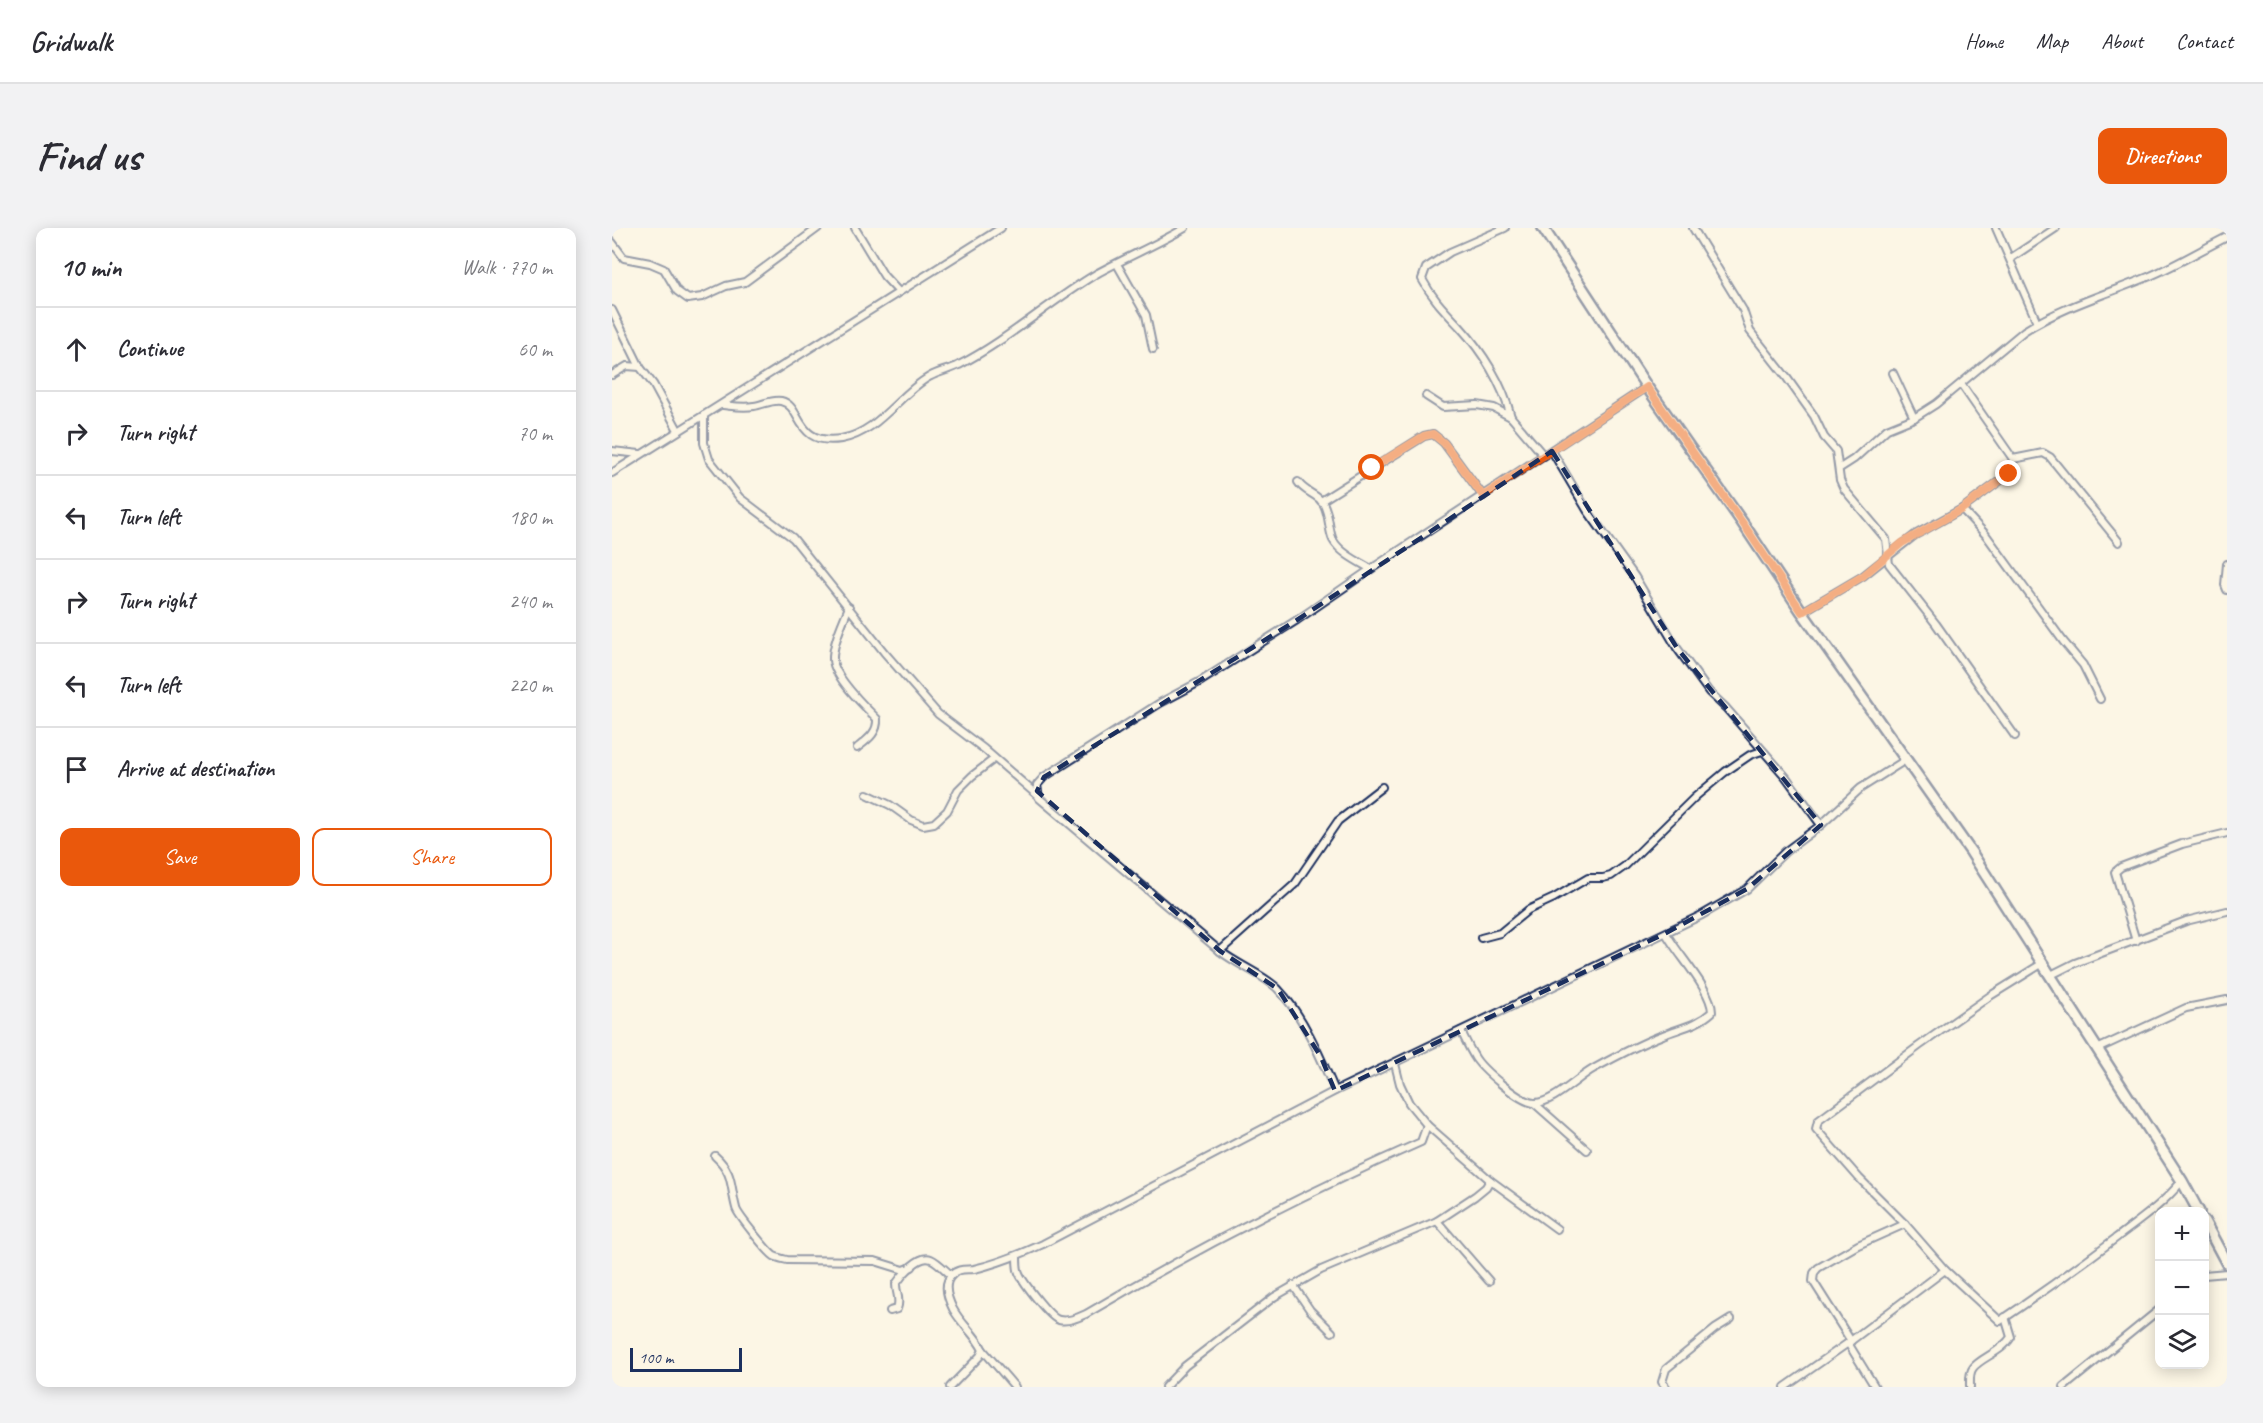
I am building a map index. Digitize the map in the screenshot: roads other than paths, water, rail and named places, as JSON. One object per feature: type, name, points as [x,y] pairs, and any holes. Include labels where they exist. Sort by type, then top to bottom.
[{"type":"main road","points":[[1543,228],[1647,387],[1971,852],[2182,1181],[2196,1207]]},
{"type":"main road","points":[[2209,1229],[2227,1264]]},
{"type":"street","points":[[612,242],[624,258],[650,263],[664,269],[677,291],[688,299],[702,297],[726,286],[745,282],[818,228]]},
{"type":"street","points":[[855,228],[884,276],[898,291]]},
{"type":"street","points":[[612,473],[1001,228]]},
{"type":"street","points":[[723,405],[743,408],[774,400],[783,401],[790,407],[806,432],[813,436],[840,439],[857,433],[874,423],[931,376],[959,365],[1069,292],[1185,228]]},
{"type":"street","points":[[1505,228],[1450,252],[1426,268],[1422,279],[1442,309],[1476,346],[1502,389],[1510,417]]},
{"type":"street","points":[[1693,228],[1743,310],[1750,331],[1787,378],[1836,451],[1840,480],[1844,489],[1886,539],[1889,564],[1936,624],[2015,736]]},
{"type":"street","points":[[1996,228],[2037,322]]},
{"type":"street","points":[[2011,258],[2056,228]]},
{"type":"street","points":[[1840,468],[1854,459],[1887,429],[1914,418],[1961,384],[2037,322],[2114,289],[2149,277],[2227,237]]},
{"type":"street","points":[[1117,264],[1146,315],[1153,349]]},
{"type":"street","points":[[612,310],[640,367],[653,384],[678,430]]},
{"type":"street","points":[[612,375],[627,366],[640,367]]},
{"type":"street","points":[[1893,373],[1914,418]]},
{"type":"street","points":[[1802,612],[1863,576],[1915,535],[1962,509],[2009,474],[2013,459],[1961,384]]},
{"type":"street","points":[[1037,795],[1037,785],[1044,777],[1297,620],[1647,387]]},
{"type":"street","points":[[1426,396],[1443,407],[1477,405],[1494,408],[1510,417],[1544,456]]},
{"type":"street","points":[[704,415],[704,443],[709,459],[740,498],[793,538],[884,652],[938,714],[1220,951],[1238,965],[1278,989],[1321,1057],[1335,1091]]},
{"type":"street","points":[[1321,501],[1424,436],[1433,434],[1444,443],[1483,496]]},
{"type":"street","points":[[612,451],[640,454]]},
{"type":"street","points":[[1552,451],[1587,510],[1639,584],[1677,648],[1709,692],[1726,708],[1786,777],[1821,825]]},
{"type":"street","points":[[2013,459],[2043,453],[2050,457],[2119,542]]},
{"type":"street","points":[[1298,482],[1302,488],[1321,501],[1328,515],[1333,540],[1344,551],[1371,569]]},
{"type":"street","points":[[1962,509],[1986,535],[2083,665],[2100,699]]},
{"type":"street","points":[[2227,564],[2225,585],[2227,590]]},
{"type":"street","points":[[849,607],[838,633],[832,658],[834,666],[856,699],[877,719],[877,727],[872,736],[857,748]]},
{"type":"street","points":[[1481,938],[1500,933],[1528,910],[1588,878],[1611,876],[1625,866],[1695,797],[1725,772],[1750,755],[1762,751]]},
{"type":"street","points":[[867,794],[890,805],[911,820],[923,825],[934,824],[947,811],[958,790],[994,759]]},
{"type":"street","points":[[1016,1387],[983,1350],[955,1312],[949,1298],[947,1283],[951,1275],[958,1270],[974,1269],[1017,1256],[1335,1091],[1718,906],[1747,889],[1786,850],[1821,825],[1861,788],[1907,759]]},
{"type":"street","points":[[1220,951],[1295,884],[1338,821],[1382,787]]},
{"type":"street","points":[[2136,941],[2115,872],[2121,867],[2182,844],[2227,833]]},
{"type":"street","points":[[2051,975],[2075,963],[2187,921],[2227,911]]},
{"type":"street","points":[[1534,1103],[1556,1097],[1567,1087],[1606,1062],[1662,1035],[1701,1021],[1712,1012],[1712,1006],[1698,980],[1666,933]]},
{"type":"street","points":[[2043,963],[1990,996],[1919,1046],[1818,1121],[1816,1129],[1946,1270],[2000,1321],[2068,1275],[2142,1219],[2165,1201],[2182,1181]]},
{"type":"street","points":[[2097,1049],[2187,1008],[2227,999]]},
{"type":"street","points":[[1461,1031],[1474,1056],[1484,1069],[1523,1099],[1534,1103],[1587,1150]]},
{"type":"street","points":[[1395,1064],[1400,1084],[1409,1103],[1427,1125],[1490,1180],[1557,1229]]},
{"type":"street","points":[[1017,1256],[1017,1269],[1022,1279],[1054,1318],[1072,1320],[1175,1261],[1330,1182],[1420,1142],[1427,1125]]},
{"type":"street","points":[[715,1156],[725,1165],[733,1187],[735,1207],[740,1216],[775,1257],[787,1260],[875,1261],[904,1270],[927,1258],[951,1275]]},
{"type":"street","points":[[1165,1387],[1206,1348],[1274,1297],[1321,1270],[1437,1221],[1475,1196],[1486,1187],[1490,1180]]},
{"type":"street","points":[[1437,1221],[1489,1281]]},
{"type":"street","points":[[1875,1387],[1818,1291],[1813,1281],[1814,1273],[1818,1268],[1858,1245],[1905,1224]]},
{"type":"street","points":[[890,1311],[897,1309],[899,1304],[900,1298],[896,1284],[912,1267]]},
{"type":"street","points":[[1785,1387],[1850,1342],[1946,1270]]},
{"type":"street","points":[[2209,1275],[2227,1273]]},
{"type":"street","points":[[1293,1286],[1310,1310],[1332,1332]]},
{"type":"street","points":[[2064,1387],[2155,1312]]},
{"type":"street","points":[[1971,1387],[1970,1377],[1973,1367],[2007,1343],[2011,1337],[2005,1317]]},
{"type":"street","points":[[1666,1387],[1662,1382],[1666,1369],[1715,1329],[1731,1319]]},
{"type":"street","points":[[950,1387],[983,1350]]}]
